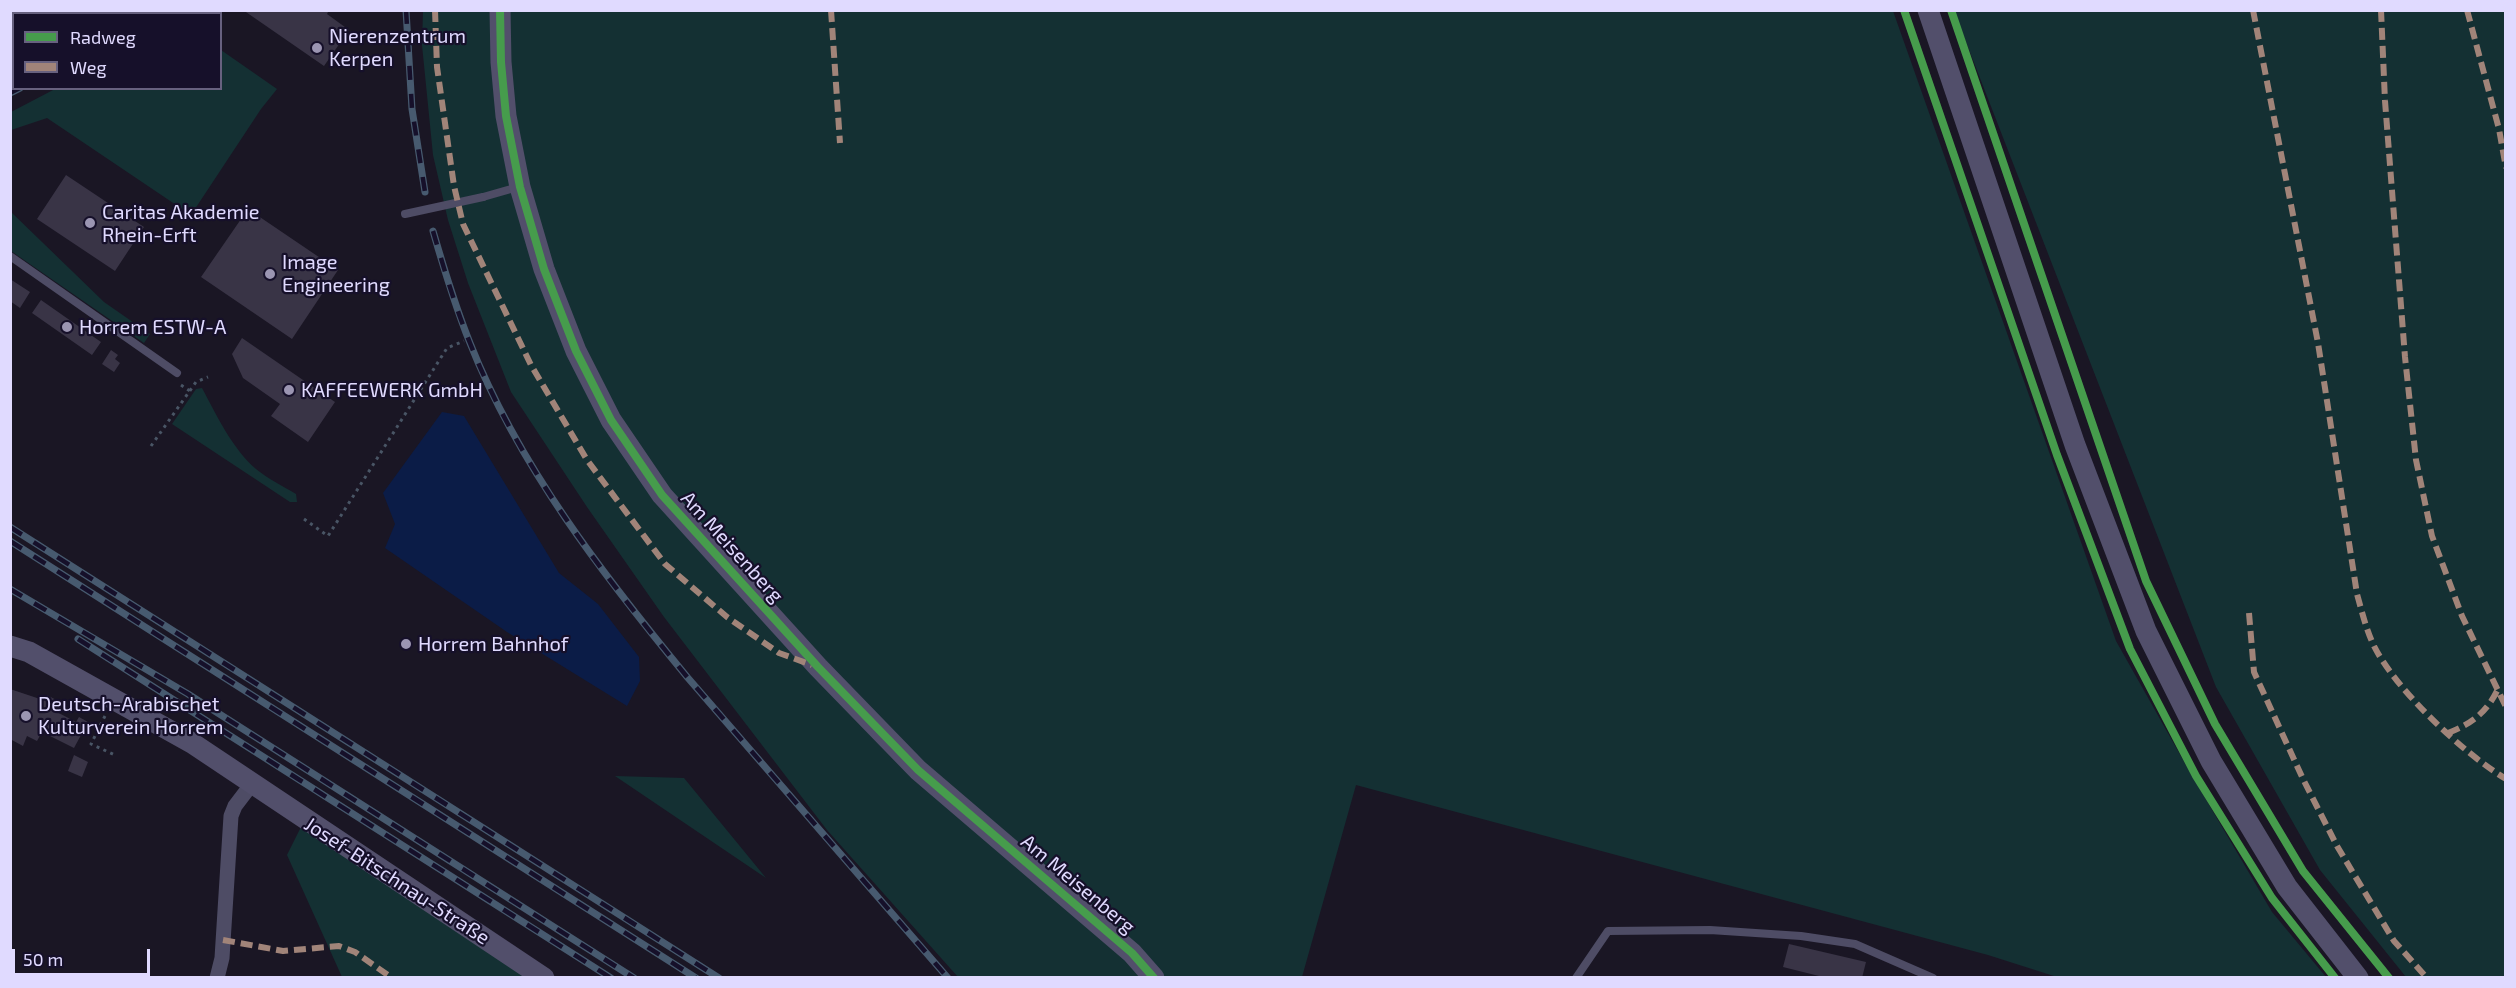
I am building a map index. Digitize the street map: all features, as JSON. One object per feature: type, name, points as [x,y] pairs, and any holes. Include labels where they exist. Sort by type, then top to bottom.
[{"type":"street","name":"Am Meisenberg","points":[[500,10],[501,62],[506,116],[520,187],[544,269],[576,351],[610,420],[662,495],[818,667],[918,770],[1132,952],[1154,978]]},
{"type":"street","points":[[1928,10],[2075,445],[2145,631],[2211,761],[2287,887],[2358,978]]},
{"type":"street","name":"Josef-Bitschnau-Straße","points":[[10,646],[29,652],[192,743],[544,978]]},
{"type":"street","points":[[217,978],[222,958],[231,816],[235,806],[251,784]]},
{"type":"lane","points":[[405,214],[520,187]]},
{"type":"lane","points":[[10,256],[177,373]]},
{"type":"lane","points":[[1576,978],[1608,931],[1710,930],[1801,936],[1855,944],[1933,978]]},
{"type":"path","points":[[304,519],[328,536],[447,348],[464,341]]},
{"type":"path","points":[[151,446],[196,382],[208,377]]},
{"type":"path","points":[[105,710],[108,711],[91,744],[117,756]]},
{"type":"green space","points":[[11,10],[108,11],[12,12],[11,65]]},
{"type":"green space","points":[[423,11],[1893,11],[2116,641],[2272,912],[2326,977],[2057,977],[1988,955],[1356,785],[1302,977],[958,977],[827,830],[664,617],[587,507],[511,392],[468,283],[448,220],[433,155],[422,45]]},
{"type":"green space","points":[[1954,11],[2505,11],[2505,977],[2406,977],[2320,870],[2216,687]]},
{"type":"green space","points":[[222,51],[277,89],[261,109],[191,215],[47,118],[11,130],[11,112],[53,90],[222,90]]},
{"type":"green space","points":[[10,211],[104,302],[150,334],[144,343],[11,251]]},
{"type":"green space","points":[[202,388],[226,431],[247,461],[261,473],[296,494],[297,502],[290,502],[172,424],[196,389]]},
{"type":"green space","points":[[615,776],[684,778],[766,878]]},
{"type":"green space","points":[[303,823],[535,977],[342,977],[287,855]]},
{"type":"water","points":[[442,412],[464,416],[559,573],[598,604],[639,657],[640,681],[627,706],[507,632],[385,548],[395,524],[383,493]]},
{"type":"building","name":"Nierenzentrum Kerpen","points":[[243,10],[329,10],[327,14],[349,30],[324,66]]},
{"type":"building","name":"Caritas Akademie Rhein-Erft","points":[[66,175],[144,227],[115,271],[37,219]]},
{"type":"building","name":"Image Engineering","points":[[248,209],[338,270],[292,339],[201,277]]},
{"type":"building","points":[[10,279],[30,292],[20,308],[10,301]]},
{"type":"building","name":"Horrem ESTW-A","points":[[41,300],[101,342],[92,355],[32,313]]},
{"type":"building","name":"KAFFEEWERK GmbH","points":[[242,338],[335,402],[308,442],[271,416],[280,404],[243,378],[232,354]]},
{"type":"building","points":[[111,350],[118,355],[115,359],[120,363],[114,372],[102,364]]},
{"type":"building","points":[[10,689],[43,700],[47,695],[58,701],[53,710],[76,722],[79,717],[88,722],[74,748],[42,732],[37,741],[27,736],[23,746],[10,739]]},
{"type":"building","points":[[74,755],[88,762],[82,777],[68,771]]},
{"type":"building","points":[[1789,944],[1866,962],[1862,978],[1827,978],[1783,967]]},
{"type":"railway","points":[[406,10],[412,109],[425,192]]},
{"type":"railway","points":[[10,93],[16,90]]},
{"type":"railway","points":[[433,231],[459,315],[490,389],[538,477],[566,519],[625,600],[688,678],[948,978]]},
{"type":"railway","points":[[10,527],[719,978]]},
{"type":"railway","points":[[10,541],[696,978]]},
{"type":"railway","points":[[10,589],[188,694],[634,978]]},
{"type":"railway","points":[[78,639],[611,978]]},
{"type":"marked path","points":[[435,10],[437,67],[454,186],[463,224],[531,365],[587,460],[665,564],[727,617],[779,653],[812,665]]},
{"type":"marked path","points":[[831,10],[840,143]]},
{"type":"marked path","points":[[2253,10],[2318,343],[2357,594],[2366,627],[2384,663],[2414,701],[2451,737],[2506,779]]},
{"type":"marked path","points":[[2381,10],[2385,101],[2405,357],[2416,460],[2432,536],[2462,616],[2506,707]]},
{"type":"marked path","points":[[2467,10],[2499,129],[2506,168]]},
{"type":"marked path","points":[[2249,613],[2254,672],[2303,779],[2337,846],[2394,941],[2427,978]]},
{"type":"marked path","points":[[2448,733],[2477,717],[2488,706],[2497,691]]},
{"type":"marked path","points":[[223,940],[283,951],[339,946],[355,952],[392,978]]},
{"type":"cycle path","points":[[500,10],[501,62],[506,116],[520,187],[544,269],[576,351],[611,420],[662,495],[818,667],[918,770],[1132,953],[1154,978]]},
{"type":"cycle path","points":[[1904,10],[2057,455],[2130,649],[2196,776],[2272,898],[2335,978]]},
{"type":"cycle path","points":[[1951,10],[2146,581],[2215,724],[2303,871],[2389,978]]},
{"type":"place","name":"Nierenzentrum Kerpen","points":[[317,48]]},
{"type":"place","name":"Caritas Akademie Rhein-Erft","points":[[90,223]]},
{"type":"place","name":"Image Engineering","points":[[270,274]]},
{"type":"place","name":"Horrem ESTW-A","points":[[67,327]]},
{"type":"place","name":"KAFFEEWERK GmbH","points":[[289,390]]},
{"type":"place","name":"Horrem Bahnhof","points":[[406,644]]},
{"type":"place","name":"Deutsch-Arabischet Kulturverein Horrem","points":[[26,716]]}]
